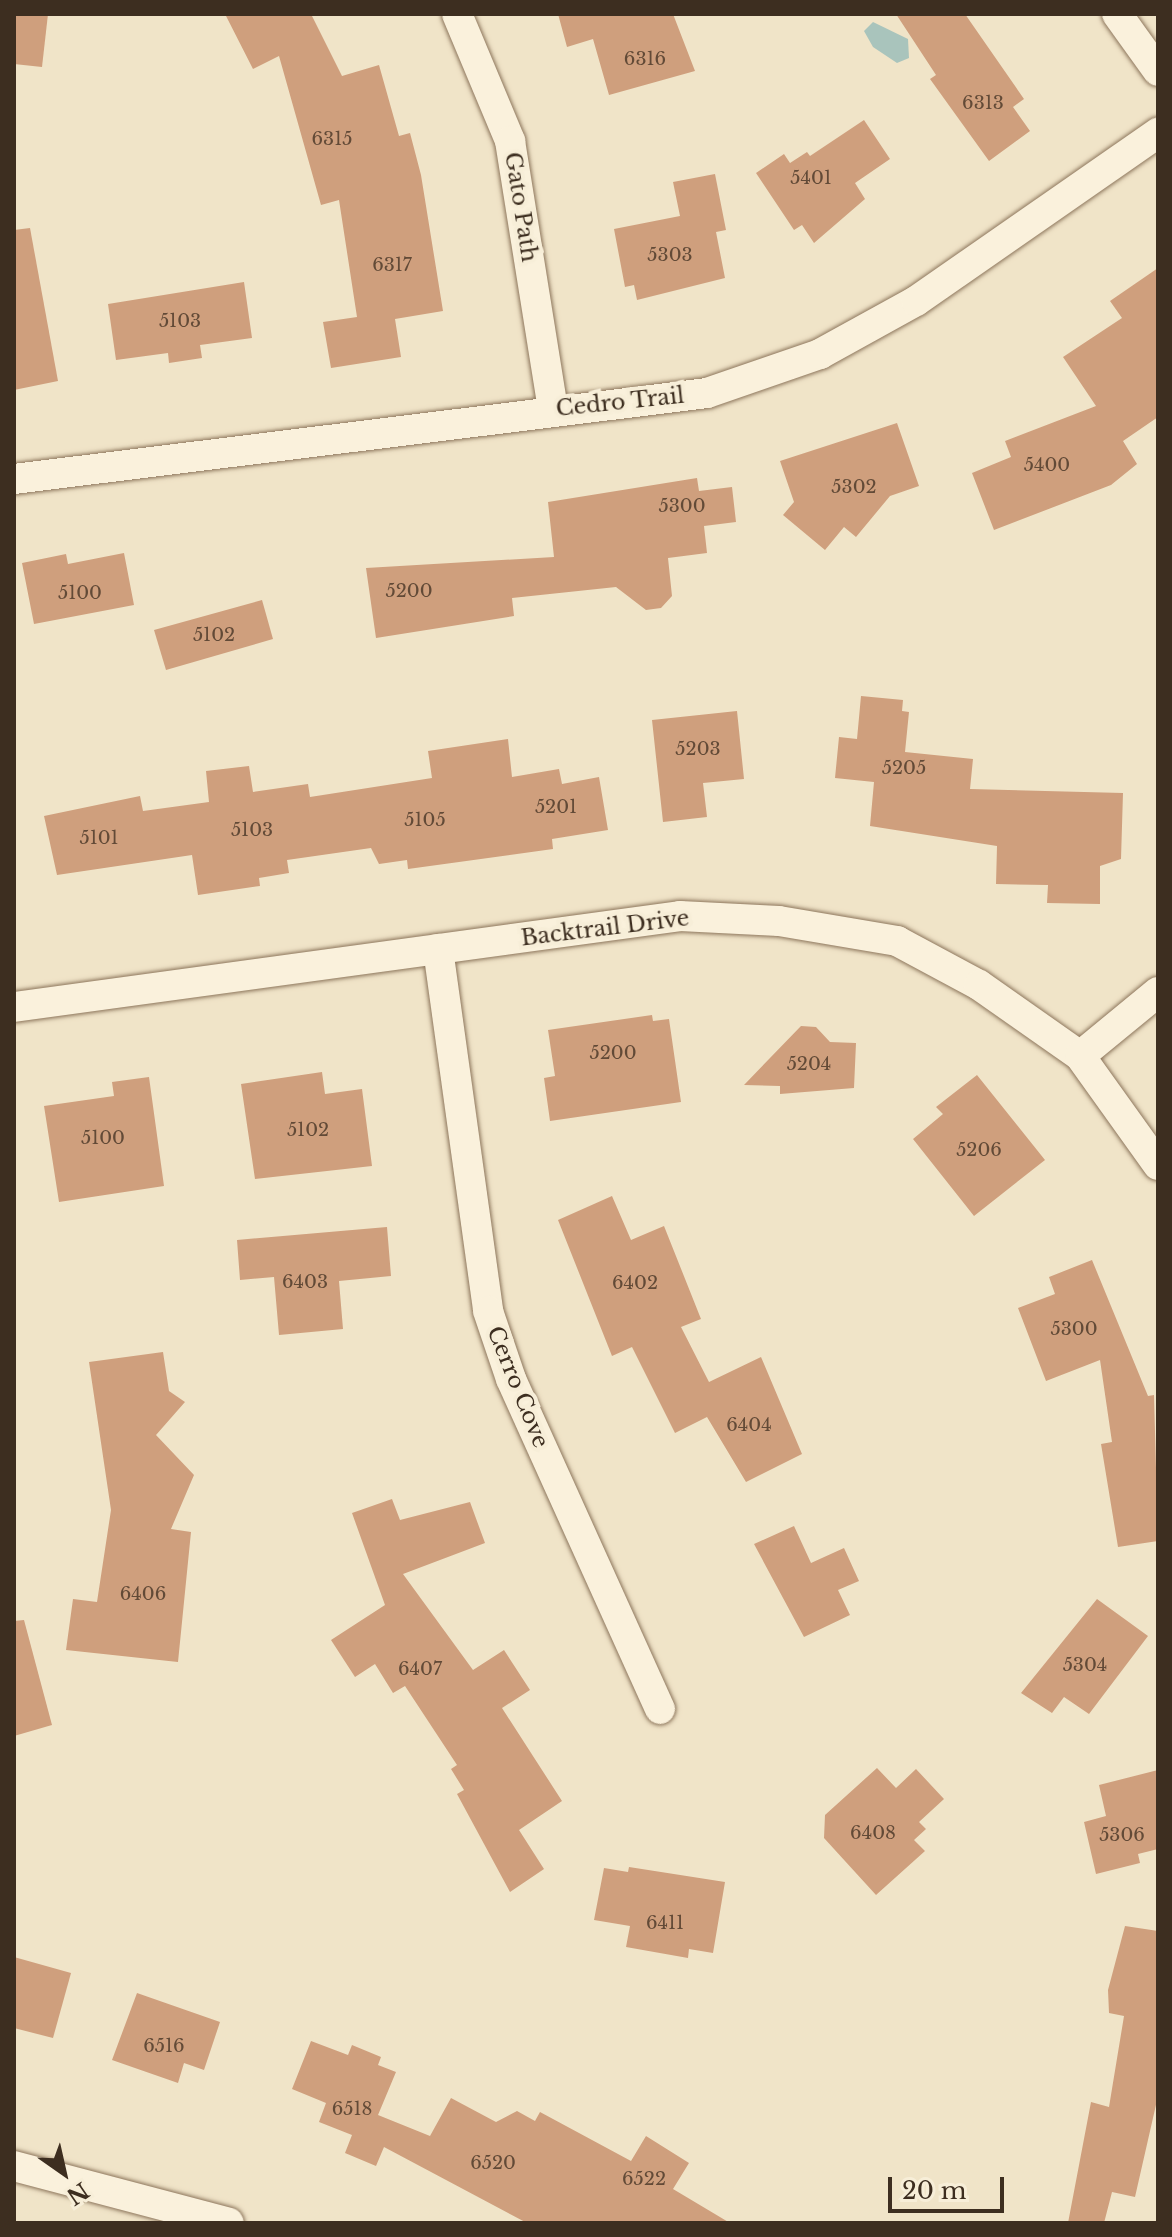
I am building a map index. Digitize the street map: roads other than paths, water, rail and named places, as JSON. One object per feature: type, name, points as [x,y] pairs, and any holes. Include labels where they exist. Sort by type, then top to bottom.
[{"type":"street","name":"Gato Path","points":[[457,14],[510,141],[553,409]]},
{"type":"street","points":[[1117,14],[1158,71]]},
{"type":"street","name":"Cedro Trail","points":[[14,479],[553,409],[707,393],[820,354],[916,301],[1158,133]]},
{"type":"street","name":"Backtrail Drive","points":[[14,1007],[680,916],[779,921],[897,941],[979,985],[1080,1056],[1158,1165]]},
{"type":"street","name":"Cerro Cove","points":[[438,949],[488,1311],[511,1379],[660,1709]]},
{"type":"street","points":[[1080,1056],[1158,992]]},
{"type":"street","points":[[14,2166],[229,2223]]},
{"type":"water","points":[[873,22],[908,39],[909,58],[897,63],[873,47],[864,31]]}]
